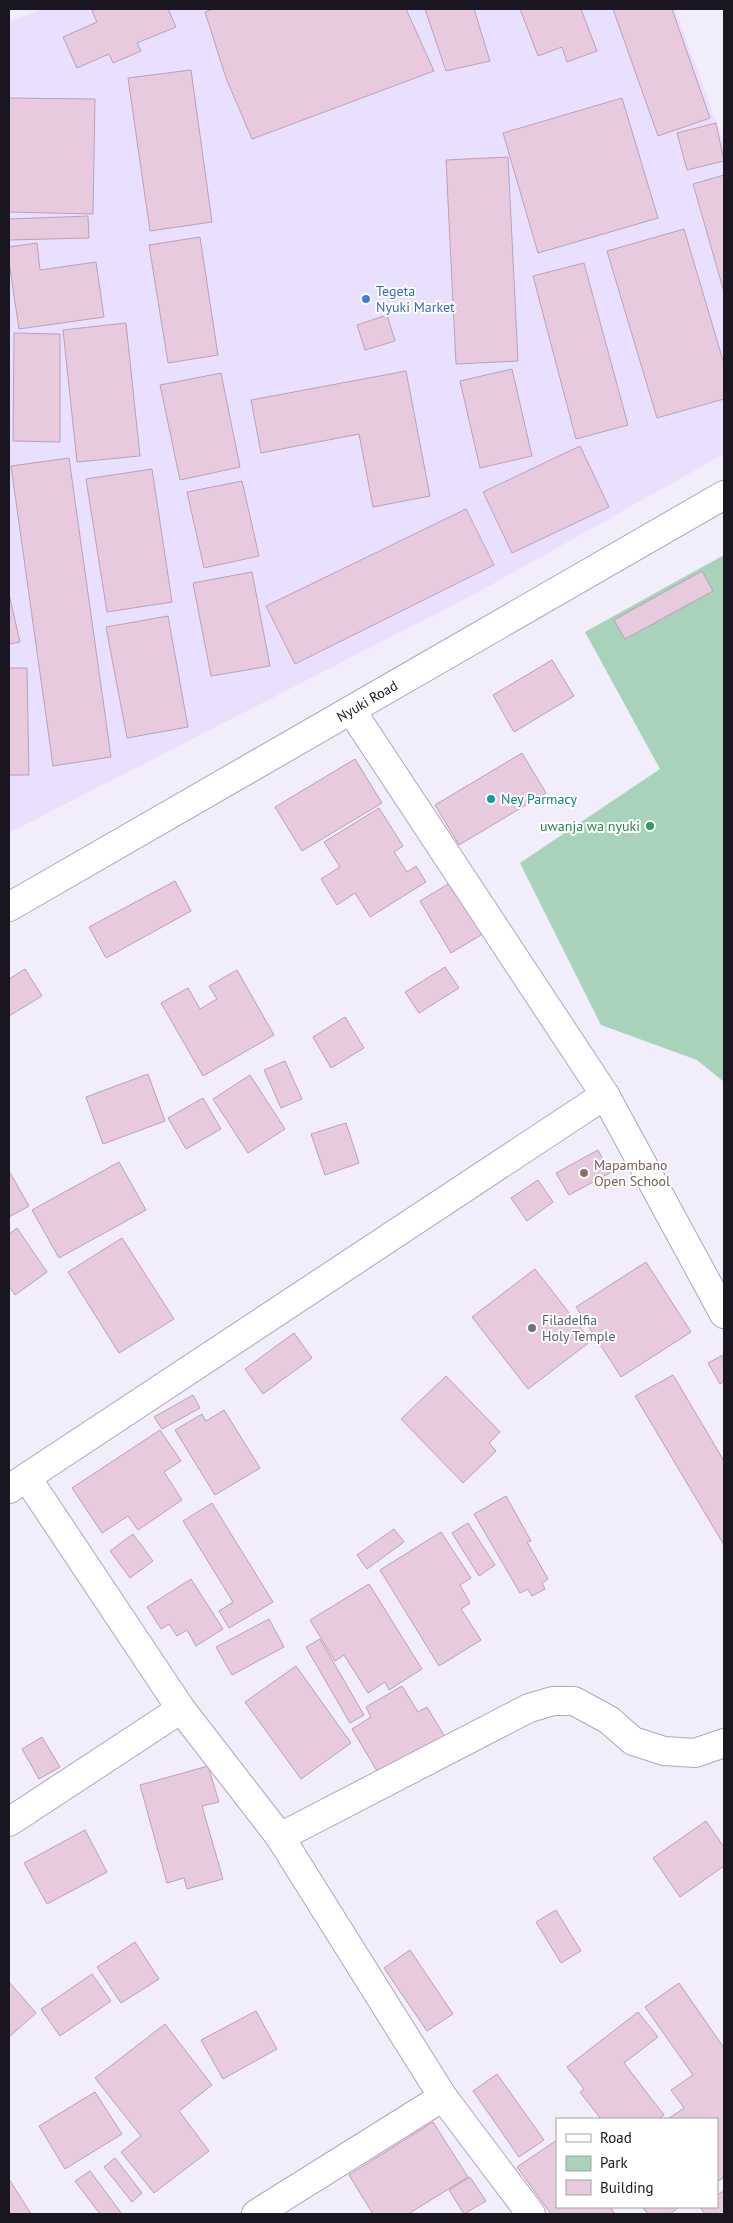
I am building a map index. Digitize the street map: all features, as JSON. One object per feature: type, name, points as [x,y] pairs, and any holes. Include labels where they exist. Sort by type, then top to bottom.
[{"type":"street","name":"Nyuki Road","points":[[9,906],[724,495]]},
{"type":"street","points":[[351,710],[605,1096],[724,1314]]},
{"type":"street","points":[[531,2214],[443,2097],[280,1837],[181,1709],[18,1484],[605,1096]]},
{"type":"street","points":[[280,1837],[529,1708],[553,1701],[574,1701],[609,1720],[633,1741],[664,1751],[695,1753],[724,1743]]},
{"type":"street","points":[[9,1822],[181,1709]]},
{"type":"street","points":[[256,2214],[443,2097]]},
{"type":"shaded area","name":"Tegeta Nyuki Market","points":[[43,9],[675,9],[724,143],[724,454],[482,590],[9,833],[9,22]]},
{"type":"green space","name":"uwanja wa nyuki","points":[[724,555],[724,1082],[697,1060],[601,1025],[520,863],[660,769],[585,632]]},
{"type":"building","points":[[96,9],[168,9],[176,27],[137,43],[141,51],[113,63],[109,54],[77,68],[63,37],[97,22],[92,11]]},
{"type":"building","points":[[213,9],[406,9],[434,71],[252,139],[226,78],[205,12]]},
{"type":"building","points":[[425,9],[474,9],[490,61],[446,71]]},
{"type":"building","points":[[520,9],[581,9],[597,51],[567,62],[562,47],[538,56]]},
{"type":"building","points":[[613,9],[672,9],[710,118],[658,136]]},
{"type":"building","points":[[191,70],[212,222],[150,231],[128,78]]},
{"type":"building","points":[[9,98],[95,99],[93,214],[9,212]]},
{"type":"building","points":[[622,98],[658,218],[538,253],[503,133]]},
{"type":"building","points":[[716,123],[724,161],[687,170],[677,133]]},
{"type":"building","points":[[508,157],[518,361],[456,364],[446,160]]},
{"type":"building","points":[[724,175],[724,292],[693,184]]},
{"type":"building","points":[[88,216],[89,238],[9,240],[9,219]]},
{"type":"building","points":[[684,229],[724,364],[724,399],[657,418],[607,251]]},
{"type":"building","points":[[200,237],[218,355],[168,363],[149,245]]},
{"type":"building","points":[[37,243],[40,270],[96,262],[104,317],[19,329],[9,262],[9,247]]},
{"type":"building","points":[[584,263],[628,425],[576,439],[533,276]]},
{"type":"building","points":[[387,315],[395,341],[365,350],[357,325]]},
{"type":"building","points":[[126,323],[140,456],[77,462],[63,330]]},
{"type":"building","points":[[14,333],[60,334],[60,442],[13,441]]},
{"type":"building","points":[[512,369],[532,456],[480,468],[460,381]]},
{"type":"building","points":[[406,371],[430,496],[373,507],[359,434],[261,453],[251,400]]},
{"type":"building","points":[[221,373],[240,467],[180,480],[160,385]]},
{"type":"building","points":[[580,446],[609,507],[512,553],[483,492]]},
{"type":"building","points":[[69,458],[111,757],[53,766],[11,466]]},
{"type":"building","points":[[152,469],[172,602],[107,612],[86,479]]},
{"type":"building","points":[[242,481],[259,556],[204,568],[187,492]]},
{"type":"building","points":[[466,509],[494,565],[295,664],[266,606]]},
{"type":"building","points":[[702,571],[713,591],[625,639],[614,620]]},
{"type":"building","points":[[252,572],[270,666],[211,676],[193,583]]},
{"type":"building","points":[[9,594],[20,642],[9,644]]},
{"type":"building","points":[[168,616],[188,727],[127,738],[106,627]]},
{"type":"building","points":[[552,660],[574,696],[514,732],[493,695]]},
{"type":"building","points":[[9,668],[27,668],[29,775],[9,775]]},
{"type":"building","name":"Ney Parmacy","points":[[522,753],[546,793],[459,845],[435,805]]},
{"type":"building","points":[[355,759],[382,803],[302,851],[275,807]]},
{"type":"building","points":[[379,808],[403,846],[394,852],[407,872],[416,866],[426,882],[370,917],[355,893],[337,905],[321,879],[340,867],[324,842]]},
{"type":"building","points":[[455,880],[486,932],[451,953],[420,901]]},
{"type":"building","points":[[175,881],[191,911],[106,958],[89,927]]},
{"type":"building","points":[[445,967],[459,988],[419,1013],[405,992]]},
{"type":"building","points":[[25,969],[42,996],[9,1016],[9,979]]},
{"type":"building","points":[[237,970],[274,1035],[203,1076],[161,1003],[188,988],[200,1009],[217,999],[209,986]]},
{"type":"building","points":[[345,1017],[364,1048],[331,1068],[313,1037]]},
{"type":"building","points":[[285,1061],[302,1099],[281,1108],[264,1070]]},
{"type":"building","points":[[148,1074],[165,1121],[103,1144],[86,1097]]},
{"type":"building","points":[[250,1075],[285,1129],[248,1153],[213,1099]]},
{"type":"building","points":[[203,1098],[221,1129],[186,1149],[168,1118]]},
{"type":"building","points":[[346,1123],[359,1163],[325,1175],[311,1134]]},
{"type":"building","points":[[598,1150],[610,1173],[569,1195],[556,1173]]},
{"type":"building","points":[[119,1162],[146,1210],[59,1258],[32,1210]]},
{"type":"building","points":[[9,1171],[29,1206],[9,1217]]},
{"type":"building","points":[[538,1180],[553,1202],[527,1221],[511,1198]]},
{"type":"building","points":[[17,1228],[47,1272],[15,1295],[9,1286],[9,1234]]},
{"type":"building","points":[[122,1238],[174,1319],[119,1353],[68,1272]]},
{"type":"building","points":[[646,1262],[691,1332],[621,1377],[576,1307]]},
{"type":"building","points":[[535,1269],[591,1341],[528,1389],[472,1317]]},
{"type":"building","points":[[294,1333],[312,1358],[263,1394],[245,1369]]},
{"type":"building","points":[[723,1355],[724,1381],[720,1384],[708,1363]]},
{"type":"building","points":[[673,1375],[724,1461],[724,1545],[635,1396]]},
{"type":"building","points":[[446,1376],[500,1432],[489,1443],[496,1451],[463,1483],[401,1419]]},
{"type":"building","points":[[193,1395],[200,1408],[162,1429],[154,1417]]},
{"type":"building","points":[[224,1410],[260,1468],[215,1495],[175,1430],[202,1414],[206,1421]]},
{"type":"building","points":[[160,1430],[181,1461],[164,1472],[182,1500],[138,1530],[128,1516],[102,1533],[72,1488]]},
{"type":"building","points":[[506,1496],[531,1541],[527,1542],[548,1579],[542,1583],[545,1589],[532,1596],[528,1589],[520,1593],[474,1514]]},
{"type":"building","points":[[212,1503],[273,1602],[229,1628],[219,1611],[233,1602],[183,1521]]},
{"type":"building","points":[[468,1523],[495,1565],[479,1576],[452,1533]]},
{"type":"building","points":[[394,1529],[404,1542],[367,1569],[357,1555]]},
{"type":"building","points":[[441,1532],[471,1578],[460,1585],[470,1603],[461,1609],[481,1640],[439,1666],[380,1570]]},
{"type":"building","points":[[133,1534],[153,1561],[130,1578],[110,1551]]},
{"type":"building","points":[[191,1579],[223,1629],[196,1646],[187,1630],[177,1636],[169,1624],[161,1629],[147,1607]]},
{"type":"building","points":[[369,1584],[422,1669],[389,1690],[385,1682],[368,1693],[344,1655],[335,1661],[310,1620]]},
{"type":"building","points":[[269,1619],[284,1647],[232,1675],[216,1647]]},
{"type":"building","points":[[320,1639],[364,1715],[350,1723],[306,1647]]},
{"type":"building","points":[[296,1666],[351,1743],[301,1779],[245,1702]]},
{"type":"building","points":[[402,1686],[418,1712],[427,1707],[445,1737],[380,1776],[352,1729],[371,1717],[366,1707]]},
{"type":"building","points":[[42,1737],[60,1767],[39,1779],[22,1749]]},
{"type":"building","points":[[208,1766],[219,1802],[202,1806],[223,1879],[187,1889],[184,1878],[167,1883],[140,1785]]},
{"type":"building","points":[[706,1821],[724,1847],[724,1866],[680,1897],[653,1858]]},
{"type":"building","points":[[85,1830],[107,1872],[47,1904],[24,1863]]},
{"type":"building","points":[[556,1910],[581,1951],[561,1963],[536,1922]]},
{"type":"building","points":[[135,1942],[159,1979],[121,2003],[97,1967]]},
{"type":"building","points":[[410,1950],[453,2014],[427,2031],[384,1968]]},
{"type":"building","points":[[92,1974],[111,2001],[60,2036],[41,2009]]},
{"type":"building","points":[[9,1982],[36,2013],[9,2037]]},
{"type":"building","points":[[679,1983],[724,2048],[724,2177],[718,2181],[718,2118],[669,2118],[684,2108],[671,2090],[693,2075],[645,2007]]},
{"type":"building","points":[[256,2011],[277,2049],[223,2079],[201,2040]]},
{"type":"building","points":[[638,2012],[658,2037],[624,2063],[664,2115],[660,2118],[600,2118],[580,2092],[584,2089],[567,2067]]},
{"type":"building","points":[[165,2024],[212,2085],[179,2111],[209,2151],[154,2193],[121,2152],[141,2136],[95,2078]]},
{"type":"building","points":[[497,2074],[544,2140],[519,2157],[473,2091]]},
{"type":"building","points":[[95,2092],[122,2134],[65,2169],[39,2126]]},
{"type":"building","points":[[433,2122],[468,2177],[408,2214],[373,2214],[349,2175]]},
{"type":"building","points":[[556,2141],[556,2208],[611,2208],[615,2214],[551,2214],[517,2167]]},
{"type":"building","points":[[115,2158],[142,2193],[132,2202],[104,2167]]},
{"type":"building","points":[[90,2171],[122,2214],[100,2214],[75,2181]]},
{"type":"building","points":[[470,2177],[486,2201],[464,2214],[449,2190]]},
{"type":"building","points":[[9,2179],[31,2214],[9,2214]]},
{"type":"building","points":[[724,2191],[724,2214],[705,2214],[701,2208],[718,2208],[718,2194]]},
{"type":"building","points":[[643,2208],[678,2208],[670,2214],[648,2214]]},
{"type":"place","name":"Tegeta Nyuki Market","points":[[366,299]]},
{"type":"place","name":"Ney Parmacy","points":[[491,799]]},
{"type":"place","name":"uwanja wa nyuki","points":[[650,826]]},
{"type":"place","name":"Mapambano Open School","points":[[584,1173]]},
{"type":"place","name":"Filadelfia Holy Temple","points":[[532,1328]]}]
